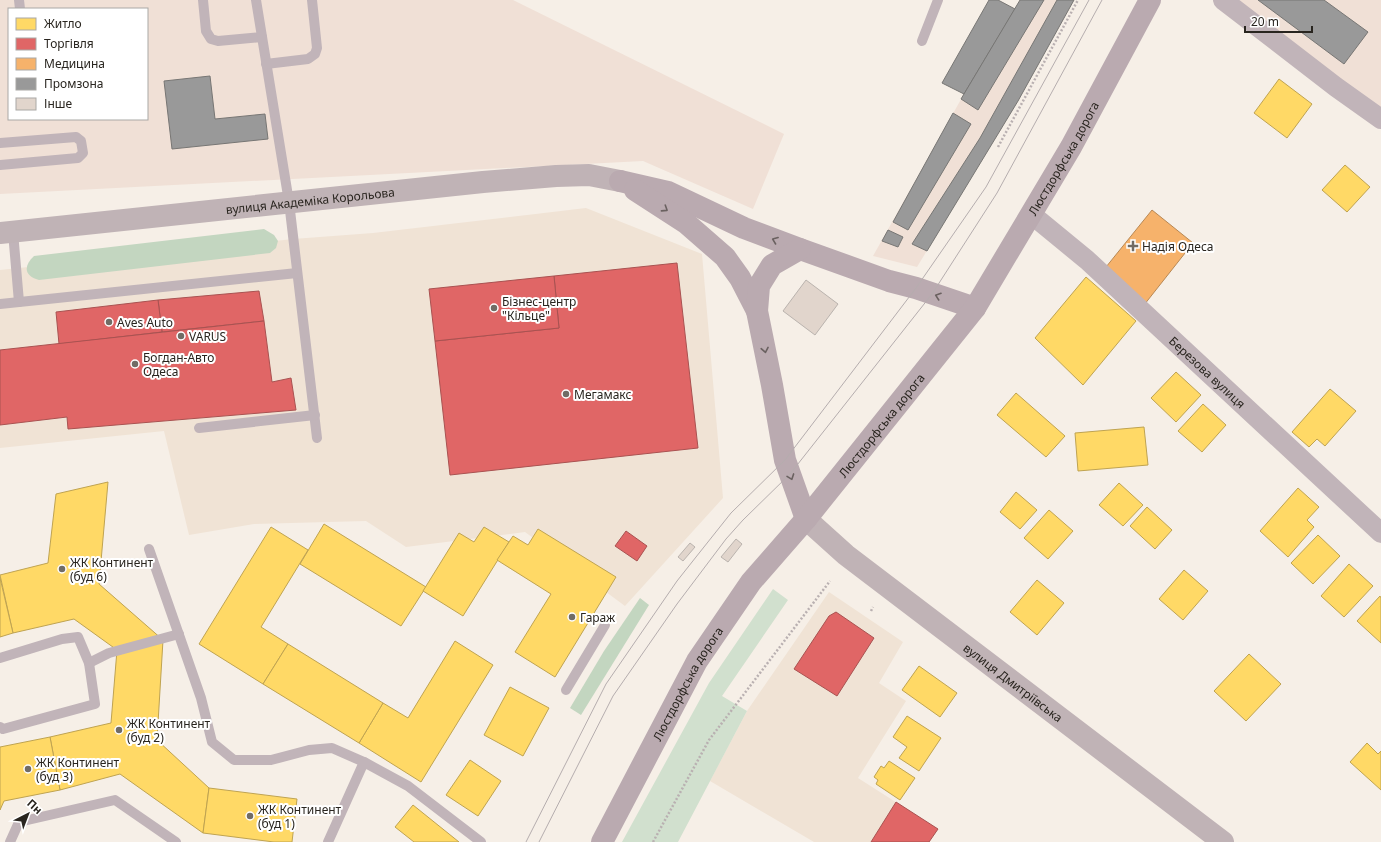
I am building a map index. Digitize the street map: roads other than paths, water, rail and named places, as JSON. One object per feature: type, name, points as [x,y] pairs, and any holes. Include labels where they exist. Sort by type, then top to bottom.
[{"type":"main road","name":"Люстдорфська дорога","points":[[602,842],[696,661],[751,582],[806,519],[975,308],[1071,147],[1150,0]]},
{"type":"main road","name":"вулиця Академіка Корольова","points":[[6,232],[483,182],[589,175],[620,181]]},
{"type":"main road","points":[[620,181],[668,192],[744,228],[889,281],[916,288],[975,308]]},
{"type":"main road","points":[[620,181],[686,223],[725,257],[740,278],[758,311]]},
{"type":"main road","points":[[800,249],[772,266],[759,286],[758,311],[785,460],[806,519]]},
{"type":"main road","name":"вулиця Дмитріївська","points":[[806,519],[846,556],[1223,842]]},
{"type":"street","points":[[1223,0],[1336,87],[1381,119]]},
{"type":"street","name":"Березова вулиця","points":[[1031,214],[1087,260],[1381,533]]},
{"type":"lane","points":[[203,0],[206,31],[211,39],[218,41],[262,37]]},
{"type":"lane","points":[[256,0],[289,202],[318,438]]},
{"type":"lane","points":[[266,64],[308,59],[315,54],[317,48],[312,0]]},
{"type":"lane","points":[[922,41],[938,0]]},
{"type":"lane","points":[[0,143],[76,137],[81,141],[83,153],[78,158],[0,164]]},
{"type":"lane","points":[[6,232],[19,302]]},
{"type":"lane","points":[[0,304],[297,273]]},
{"type":"lane","points":[[199,428],[315,415]]},
{"type":"lane","points":[[149,549],[201,698],[212,742],[234,760],[271,760],[309,750],[332,748],[364,762],[408,786],[481,842]]},
{"type":"lane","points":[[566,690],[604,624]]},
{"type":"lane","points":[[89,663],[109,653],[179,634]]},
{"type":"lane","points":[[0,658],[62,640],[78,637],[89,663],[95,704],[3,729],[0,727]]},
{"type":"lane","points":[[328,842],[364,762]]},
{"type":"lane","points":[[10,842],[19,822],[115,800],[176,842]]},
{"type":"tram line","points":[[526,842],[606,684],[677,581],[731,513],[785,460],[916,288],[986,187],[1089,0]]},
{"type":"tram line","points":[[539,842],[613,696],[677,604],[726,539],[743,520],[790,474],[932,294],[997,193],[1102,0]]},
{"type":"place","name":"Надія Одеса","points":[[1133,246]]},
{"type":"place","name":"Бізнес-центр \"Кільце\"","points":[[494,308]]},
{"type":"place","name":"Aves Auto","points":[[109,322]]},
{"type":"place","name":"VARUS","points":[[181,336]]},
{"type":"place","name":"Богдан-Авто Одеса","points":[[135,364]]},
{"type":"place","name":"Мегамакс","points":[[566,394]]},
{"type":"place","name":"ЖК Континент (буд 6)","points":[[62,569]]},
{"type":"place","name":"Гараж","points":[[572,617]]},
{"type":"place","name":"ЖК Континент (буд 2)","points":[[119,730]]},
{"type":"place","name":"ЖК Континент (буд 3)","points":[[28,769]]},
{"type":"place","name":"ЖК Континент (буд 1)","points":[[250,816]]}]
